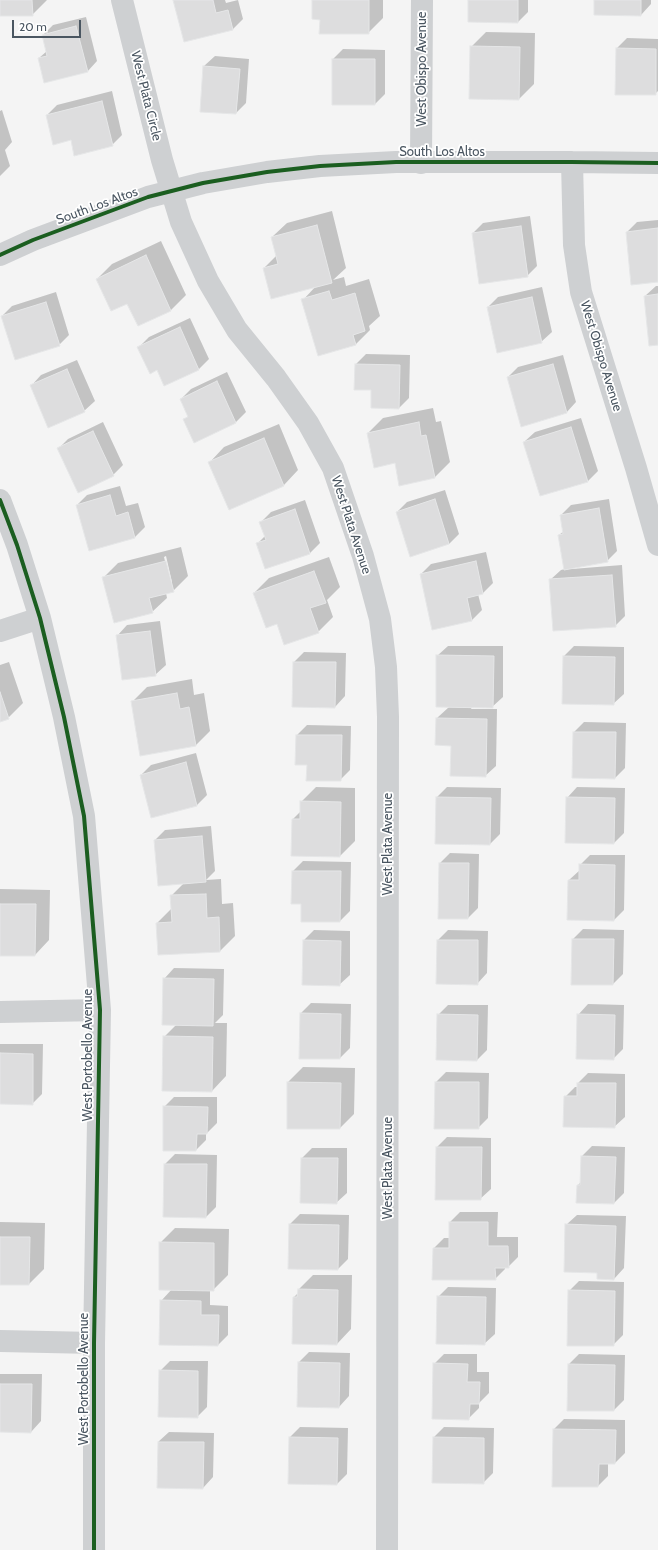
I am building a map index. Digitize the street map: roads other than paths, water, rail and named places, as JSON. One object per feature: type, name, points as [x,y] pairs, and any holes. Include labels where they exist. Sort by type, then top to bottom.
[{"type":"street","name":"West Plata Circle","points":[[122,0],[162,160],[172,191]]},
{"type":"street","name":"West Obispo Avenue","points":[[421,162],[422,0]]},
{"type":"street","name":"South Los Altos","points":[[0,255],[33,240],[148,198],[210,181],[267,172],[320,166],[421,162],[658,163]]},
{"type":"street","name":"West Obispo Avenue","points":[[572,162],[574,245],[581,292],[636,468],[658,545]]},
{"type":"street","name":"West Plata Avenue","points":[[172,191],[182,222],[208,281],[237,330],[276,378],[308,423],[333,468],[363,556],[380,618],[386,667],[388,716],[387,1550]]},
{"type":"street","name":"West Portobello Avenue","points":[[0,500],[17,545],[40,618],[64,717],[84,816],[100,1010],[94,1343],[94,1550]]},
{"type":"street","points":[[0,631],[40,618]]},
{"type":"street","points":[[0,1012],[100,1010]]},
{"type":"street","points":[[0,1341],[94,1343]]}]
